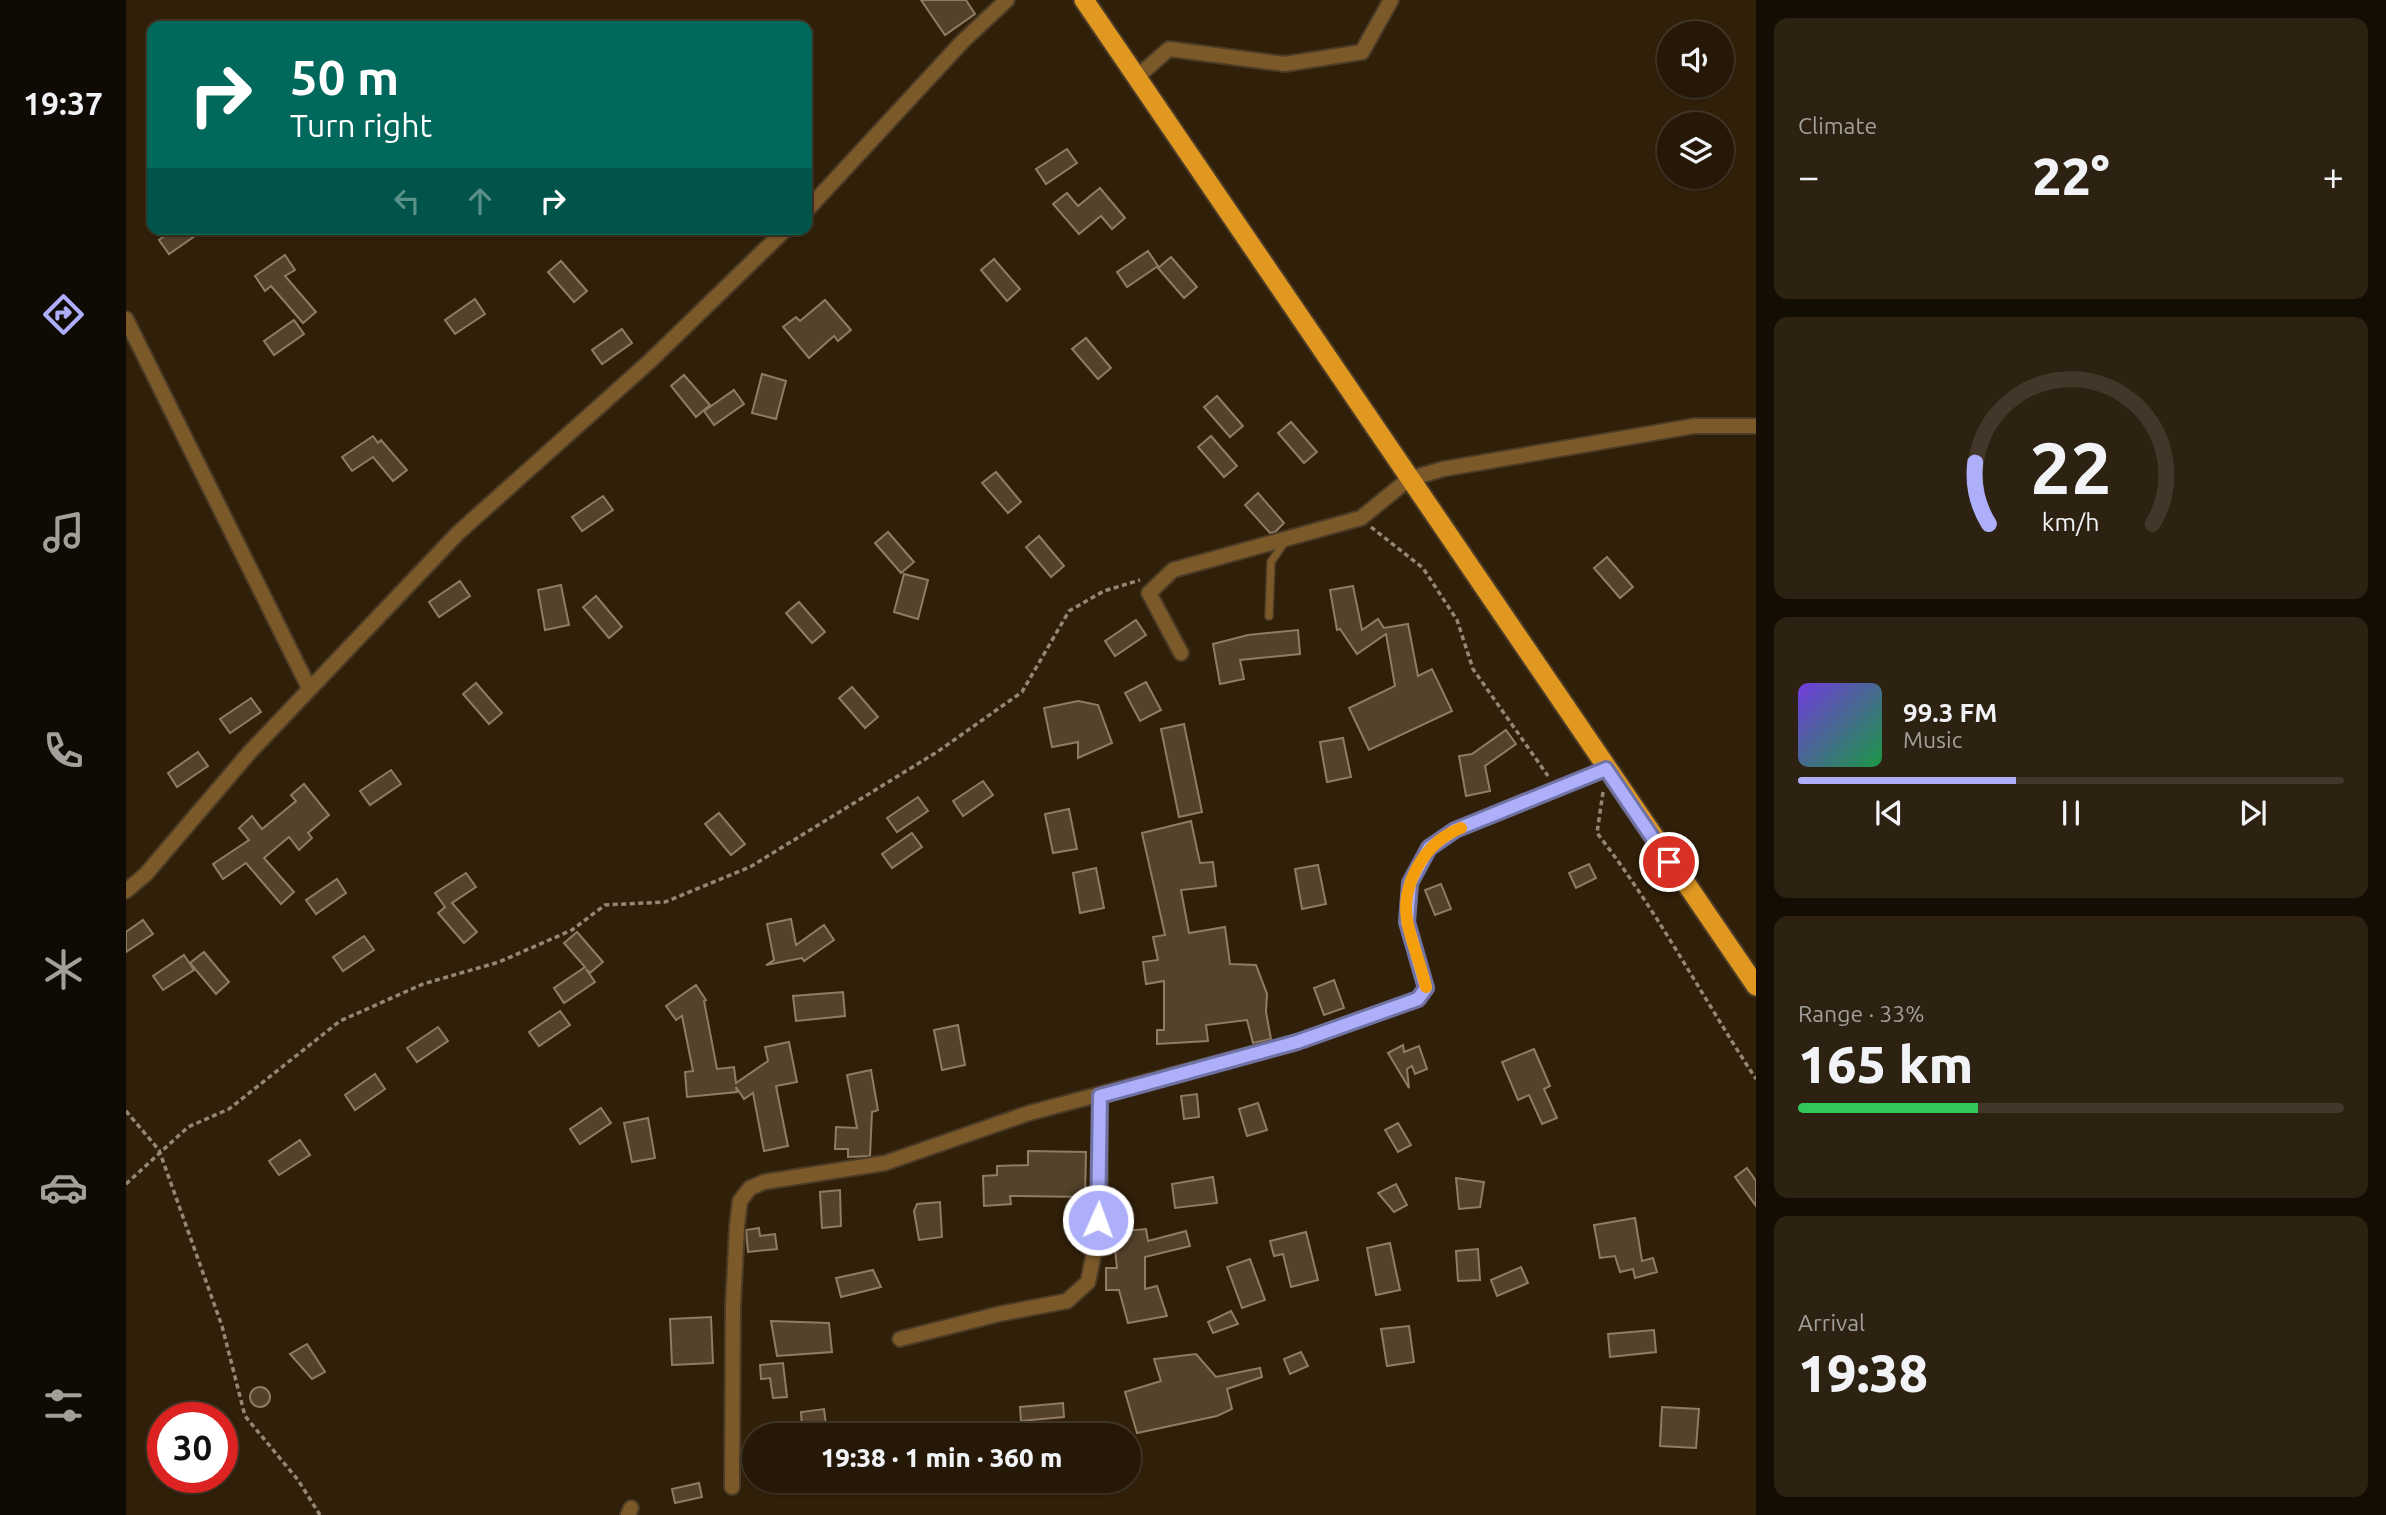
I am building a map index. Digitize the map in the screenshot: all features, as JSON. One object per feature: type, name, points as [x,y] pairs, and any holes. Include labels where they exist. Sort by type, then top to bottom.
[{"type":"highway","points":[[1084,0],[1756,986]]},
{"type":"street","points":[[812,205],[963,41],[1007,0]]},
{"type":"street","points":[[1137,77],[1169,49],[1285,64],[1362,52],[1391,0]]},
{"type":"street","points":[[126,891],[146,874],[309,688],[458,533],[650,361],[780,235]]},
{"type":"street","points":[[126,319],[309,688]]},
{"type":"street","points":[[1181,653],[1149,593],[1173,570],[1361,518],[1409,479],[1491,459],[1694,426],[1756,426]]},
{"type":"street","points":[[732,1487],[733,1306],[738,1254],[737,1226],[740,1201],[750,1188],[764,1182],[885,1163],[1029,1113],[1297,1042],[1418,999],[1426,988],[1407,922],[1410,883],[1429,848],[1455,830],[1606,769]]},
{"type":"street","points":[[900,1339],[999,1314],[1067,1301],[1088,1282],[1097,1238],[1100,1202],[1100,1096]]},
{"type":"lane","points":[[1269,616],[1272,562],[1286,540]]},
{"type":"path","points":[[1361,518],[1423,568],[1457,620],[1473,668],[1557,790]]},
{"type":"path","points":[[126,1184],[159,1150],[188,1127],[229,1109],[340,1021],[423,984],[499,962],[572,930],[605,905],[665,902],[750,867],[937,752],[1021,692],[1069,611],[1104,591],[1173,570]]},
{"type":"path","points":[[1606,769],[1597,833],[1639,888],[1715,1017],[1756,1079]]},
{"type":"path","points":[[126,1111],[159,1150],[222,1326],[245,1416],[298,1480],[320,1515]]},
{"type":"building","points":[[921,0],[966,0],[975,14],[945,35]]},
{"type":"building","points":[[1067,149],[1077,163],[1046,184],[1036,169]]},
{"type":"building","points":[[1100,188],[1125,218],[1112,229],[1101,216],[1079,234],[1053,204],[1067,193],[1078,206]]},
{"type":"building","points":[[166,235],[196,235],[169,254],[159,240]]},
{"type":"building","points":[[1148,251],[1158,266],[1127,287],[1117,272]]},
{"type":"building","points":[[285,255],[295,270],[285,276],[316,312],[303,323],[271,286],[265,291],[255,276]]},
{"type":"building","points":[[1171,257],[1197,287],[1184,298],[1158,268]]},
{"type":"building","points":[[994,259],[1020,289],[1007,301],[981,270]]},
{"type":"building","points":[[561,261],[587,291],[574,302],[548,272]]},
{"type":"building","points":[[475,299],[485,314],[455,334],[445,320]]},
{"type":"building","points":[[825,300],[851,330],[838,341],[834,336],[809,358],[783,327],[796,317],[800,321]]},
{"type":"building","points":[[294,320],[304,334],[274,355],[264,341]]},
{"type":"building","points":[[622,329],[632,343],[602,364],[592,350]]},
{"type":"building","points":[[1086,338],[1111,368],[1098,379],[1072,349]]},
{"type":"building","points":[[762,374],[786,381],[776,419],[752,413]]},
{"type":"building","points":[[684,375],[710,405],[696,417],[671,386]]},
{"type":"building","points":[[734,390],[744,404],[714,425],[704,411]]},
{"type":"building","points":[[1217,396],[1243,426],[1230,437],[1204,407]]},
{"type":"building","points":[[1291,422],[1317,452],[1304,463],[1278,433]]},
{"type":"building","points":[[373,436],[378,443],[381,440],[407,470],[393,481],[373,457],[352,471],[342,457]]},
{"type":"building","points":[[1211,436],[1237,466],[1224,477],[1198,447]]},
{"type":"building","points":[[996,472],[1021,502],[1008,513],[982,483]]},
{"type":"building","points":[[1258,493],[1284,523],[1275,532],[1270,533],[1245,505]]},
{"type":"building","points":[[603,496],[613,510],[582,531],[572,517]]},
{"type":"building","points":[[888,532],[914,562],[901,573],[875,543]]},
{"type":"building","points":[[1039,536],[1064,566],[1051,577],[1026,547]]},
{"type":"building","points":[[1607,557],[1633,587],[1620,598],[1594,568]]},
{"type":"building","points":[[904,574],[928,580],[918,619],[894,612]]},
{"type":"building","points":[[460,581],[470,596],[439,617],[429,602]]},
{"type":"building","points":[[561,585],[569,625],[545,630],[538,590]]},
{"type":"building","points":[[1353,586],[1362,630],[1378,619],[1384,628],[1408,624],[1418,676],[1432,669],[1452,711],[1369,750],[1349,708],[1395,686],[1386,634],[1357,654],[1340,629],[1337,630],[1330,590]]},
{"type":"building","points":[[596,596],[622,627],[609,638],[583,607]]},
{"type":"building","points":[[799,602],[825,632],[812,643],[786,613]]},
{"type":"building","points":[[1136,620],[1146,635],[1115,656],[1105,641]]},
{"type":"building","points":[[1298,630],[1300,654],[1240,660],[1244,679],[1220,684],[1213,644],[1248,635]]},
{"type":"building","points":[[1146,682],[1161,710],[1140,721],[1125,693]]},
{"type":"building","points":[[476,683],[502,713],[489,724],[463,694]]},
{"type":"building","points":[[852,687],[878,717],[865,728],[839,698]]},
{"type":"building","points":[[251,698],[261,712],[230,733],[220,719]]},
{"type":"building","points":[[1078,701],[1098,705],[1112,743],[1078,758],[1078,742],[1052,747],[1044,708]]},
{"type":"building","points":[[1184,724],[1202,812],[1179,817],[1161,729]]},
{"type":"building","points":[[1506,730],[1516,744],[1485,766],[1490,791],[1466,796],[1459,756],[1472,754]]},
{"type":"building","points":[[1343,738],[1351,777],[1327,782],[1320,742]]},
{"type":"building","points":[[198,752],[208,766],[177,787],[168,773]]},
{"type":"building","points":[[391,770],[401,784],[370,805],[360,791]]},
{"type":"building","points":[[983,781],[993,795],[963,816],[953,801]]},
{"type":"building","points":[[304,784],[329,815],[308,833],[312,838],[299,850],[289,837],[264,858],[294,892],[281,904],[246,863],[223,879],[213,864],[249,840],[239,828],[252,816],[262,829],[296,801],[291,795]]},
{"type":"building","points":[[918,797],[928,811],[897,832],[887,818]]},
{"type":"building","points":[[1069,809],[1077,849],[1053,853],[1045,814]]},
{"type":"building","points":[[719,813],[745,844],[731,855],[705,824]]},
{"type":"building","points":[[1191,821],[1200,863],[1213,862],[1216,886],[1181,890],[1189,933],[1225,927],[1230,964],[1256,965],[1267,994],[1266,1012],[1271,1039],[1253,1043],[1247,1020],[1206,1025],[1208,1041],[1157,1044],[1157,1030],[1164,1030],[1164,981],[1146,984],[1143,962],[1158,960],[1153,937],[1165,935],[1142,833]]},
{"type":"building","points":[[912,833],[922,847],[892,868],[882,854]]},
{"type":"building","points":[[1589,864],[1596,878],[1576,888],[1569,873]]},
{"type":"building","points":[[1318,865],[1326,904],[1302,909],[1295,869]]},
{"type":"building","points":[[1096,868],[1104,908],[1080,913],[1073,873]]},
{"type":"building","points":[[466,873],[476,887],[452,903],[477,932],[464,943],[438,913],[445,907],[435,893]]},
{"type":"building","points":[[337,879],[346,893],[316,914],[306,900]]},
{"type":"building","points":[[1441,884],[1451,909],[1435,915],[1425,890]]},
{"type":"building","points":[[791,919],[796,945],[824,925],[834,940],[804,961],[802,958],[766,965],[774,960],[767,924]]},
{"type":"building","points":[[143,920],[153,934],[126,952],[126,932]]},
{"type":"building","points":[[577,932],[603,962],[590,973],[586,969],[595,982],[564,1003],[554,988],[585,967],[564,943]]},
{"type":"building","points":[[364,936],[374,950],[343,971],[333,957]]},
{"type":"building","points":[[204,952],[229,982],[216,994],[190,963]]},
{"type":"building","points":[[184,955],[194,970],[163,990],[153,976]]},
{"type":"building","points":[[1334,980],[1344,1008],[1324,1015],[1314,988]]},
{"type":"building","points":[[696,985],[706,1000],[704,1001],[717,1069],[734,1067],[736,1083],[768,1061],[765,1047],[789,1042],[797,1082],[776,1086],[788,1146],[764,1151],[753,1093],[744,1099],[736,1087],[737,1092],[687,1097],[685,1072],[693,1071],[682,1016],[676,1020],[666,1006]]},
{"type":"building","points":[[843,992],[845,1016],[796,1021],[793,996]]},
{"type":"building","points":[[560,1011],[570,1025],[539,1046],[529,1032]]},
{"type":"building","points":[[958,1025],[965,1065],[942,1070],[934,1030]]},
{"type":"building","points":[[438,1027],[448,1041],[417,1062],[407,1048]]},
{"type":"building","points":[[1403,1045],[1404,1052],[1419,1046],[1427,1069],[1415,1074],[1412,1066],[1407,1069],[1409,1088],[1388,1053]]},
{"type":"building","points":[[1534,1049],[1550,1086],[1544,1089],[1557,1118],[1542,1124],[1529,1095],[1518,1100],[1502,1062]]},
{"type":"building","points":[[871,1070],[878,1110],[872,1112],[870,1156],[848,1157],[848,1149],[835,1149],[836,1127],[857,1128],[847,1075]]},
{"type":"building","points":[[375,1074],[385,1089],[355,1110],[345,1095]]},
{"type":"building","points":[[1197,1094],[1199,1117],[1184,1119],[1181,1096]]},
{"type":"building","points":[[1258,1103],[1267,1130],[1247,1136],[1239,1109]]},
{"type":"building","points":[[601,1108],[611,1123],[580,1144],[570,1129]]},
{"type":"building","points":[[648,1118],[655,1158],[632,1162],[624,1123]]},
{"type":"building","points":[[1398,1123],[1411,1145],[1398,1152],[1385,1130]]},
{"type":"building","points":[[300,1140],[310,1155],[279,1175],[269,1161]]},
{"type":"building","points":[[1028,1151],[1086,1152],[1085,1197],[1010,1196],[1011,1204],[984,1206],[983,1176],[997,1175],[997,1166],[1028,1165]]},
{"type":"building","points":[[1747,1168],[1756,1181],[1756,1206],[1735,1177]]},
{"type":"building","points":[[1213,1177],[1217,1203],[1175,1208],[1172,1184]]},
{"type":"building","points":[[1456,1178],[1484,1182],[1480,1207],[1459,1209]]},
{"type":"building","points":[[1396,1184],[1407,1205],[1394,1212],[1378,1193]]},
{"type":"building","points":[[840,1190],[841,1226],[822,1228],[820,1192]]},
{"type":"building","points":[[940,1202],[942,1237],[919,1240],[914,1211],[917,1204]]},
{"type":"building","points":[[1635,1218],[1642,1261],[1653,1258],[1657,1272],[1635,1278],[1633,1269],[1620,1272],[1615,1256],[1600,1258],[1594,1225]]},
{"type":"building","points":[[759,1228],[760,1236],[775,1234],[777,1249],[748,1252],[746,1230]]},
{"type":"building","points":[[1146,1229],[1148,1241],[1186,1231],[1190,1246],[1145,1257],[1145,1289],[1157,1286],[1167,1316],[1128,1323],[1119,1290],[1106,1290],[1106,1268],[1117,1268],[1113,1232]]},
{"type":"building","points":[[1306,1232],[1318,1280],[1291,1287],[1283,1254],[1274,1256],[1270,1241]]},
{"type":"building","points":[[1390,1243],[1400,1290],[1376,1295],[1367,1248]]},
{"type":"building","points":[[1478,1249],[1480,1280],[1458,1281],[1456,1251]]},
{"type":"building","points":[[1250,1259],[1265,1300],[1242,1308],[1227,1267]]},
{"type":"building","points":[[1521,1267],[1528,1283],[1497,1296],[1491,1280]]},
{"type":"building","points":[[873,1270],[881,1287],[841,1297],[836,1278]]},
{"type":"building","points":[[1231,1311],[1238,1324],[1213,1333],[1208,1322]]},
{"type":"building","points":[[711,1317],[713,1363],[672,1365],[670,1319]]},
{"type":"building","points":[[771,1321],[829,1323],[832,1352],[777,1356]]},
{"type":"building","points":[[1409,1326],[1414,1362],[1387,1366],[1381,1329]]},
{"type":"building","points":[[1654,1330],[1656,1352],[1610,1357],[1608,1334]]},
{"type":"building","points":[[307,1344],[325,1372],[312,1379],[290,1354]]},
{"type":"building","points":[[1301,1352],[1308,1366],[1290,1374],[1284,1359]]},
{"type":"building","points":[[1196,1354],[1216,1377],[1260,1368],[1262,1377],[1227,1389],[1232,1409],[1217,1416],[1141,1432],[1141,1423],[1134,1423],[1125,1392],[1161,1381],[1154,1359]]},
{"type":"building","points":[[783,1363],[787,1397],[773,1398],[770,1378],[761,1379],[760,1365]]},
{"type":"building","points":[[256,1387],[264,1387],[270,1397],[264,1407],[256,1407],[250,1401],[250,1393]]},
{"type":"building","points":[[1063,1403],[1064,1417],[1021,1421],[1020,1407]]},
{"type":"building","points":[[1662,1407],[1699,1409],[1696,1448],[1660,1446]]},
{"type":"building","points":[[824,1409],[826,1423],[802,1423],[801,1412]]},
{"type":"building","points":[[699,1483],[702,1497],[675,1503],[672,1489]]},
{"type":"slow traffic","points":[[1426,987],[1407,922],[1410,883],[1429,848],[1461,828]]},
{"type":"route","points":[[1098,1220],[1100,1096],[1297,1042],[1399,1008],[1418,999],[1426,988],[1407,922],[1410,883],[1429,848],[1455,830],[1606,769],[1669,862]]}]
